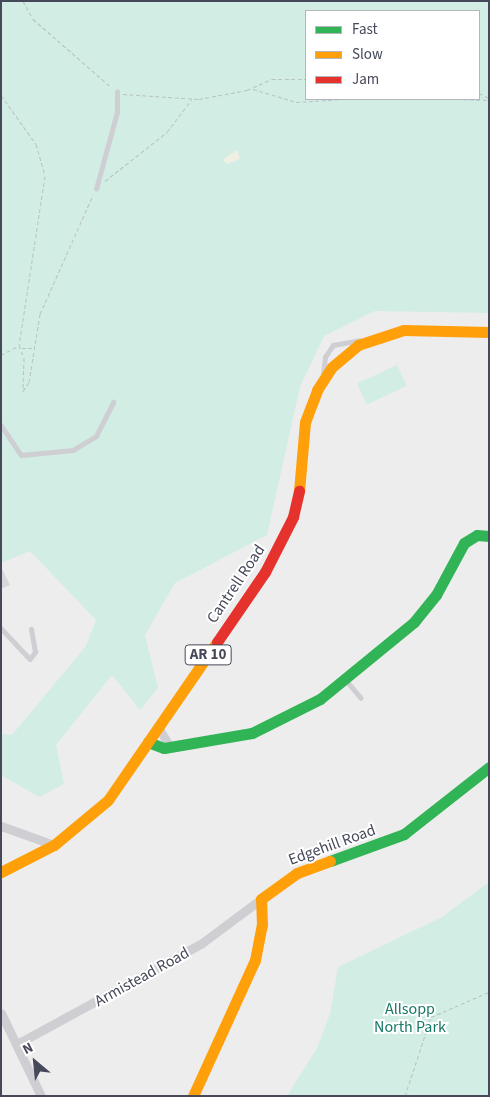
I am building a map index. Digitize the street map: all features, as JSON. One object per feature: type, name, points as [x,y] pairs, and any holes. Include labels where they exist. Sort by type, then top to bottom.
[{"type":"street","name":"Cantrell Road","points":[[1,872],[54,845],[96,814],[148,742],[287,533],[300,496],[306,422],[324,379],[366,342],[404,330],[489,332]]},
{"type":"street","points":[[148,742],[170,747],[268,728],[346,680],[426,609],[464,542],[477,535],[489,536]]},
{"type":"street","points":[[158,727],[170,747]]},
{"type":"street","name":"Edgehill Road","points":[[261,899],[297,873],[404,834],[489,767]]},
{"type":"street","points":[[1,826],[54,845]]},
{"type":"street","points":[[193,1096],[255,960],[262,925],[261,899]]},
{"type":"street","name":"Armistead Road","points":[[17,1044],[170,962],[261,899]]},
{"type":"street","points":[[1,1013],[41,1096]]},
{"type":"lane","points":[[96,189],[117,112],[117,92]]},
{"type":"lane","points":[[1,424],[21,455],[73,450],[96,436],[113,402]]},
{"type":"lane","points":[[1,628],[30,659],[35,652],[30,629]]},
{"type":"lane","points":[[346,680],[361,698]]},
{"type":"path","points":[[23,1],[33,19],[117,92],[136,98],[192,99],[261,89],[296,102],[328,100]]},
{"type":"path","points":[[248,90],[272,79],[305,79]]},
{"type":"path","points":[[1,96],[36,144],[44,176],[19,345],[21,348],[23,391],[35,348],[40,314],[96,189],[167,132],[192,99]]},
{"type":"path","points":[[1,355],[19,345]]},
{"type":"path","points":[[21,348],[35,348]]},
{"type":"path","points":[[405,1096],[431,1017],[489,992]]},
{"type":"green space","points":[[1,1],[489,1],[489,313],[375,311],[324,336],[300,387],[267,535],[175,583],[145,635],[158,688],[140,710],[112,675],[56,745],[64,784],[39,797],[1,775],[1,734],[12,735],[86,646],[96,620],[30,551],[1,563]]},
{"type":"green space","points":[[397,365],[407,386],[367,404],[357,384]]},
{"type":"green space","name":"Allsopp North Park","points":[[489,882],[489,1096],[287,1096],[317,1048],[330,1014],[338,967],[442,917]]},
{"type":"sand","points":[[237,150],[240,159],[228,164],[222,160]]},
{"type":"building","points":[[1,567],[10,585],[1,589]]},
{"type":"traffic: fast","points":[[148,742],[164,748],[252,733],[320,699],[414,622],[436,595],[464,543],[477,535],[489,536]]},
{"type":"traffic: fast","points":[[330,861],[404,834],[489,767]]},
{"type":"traffic: slow","points":[[299,491],[305,422],[317,390],[332,367],[358,345],[404,330],[489,332]]},
{"type":"traffic: slow","points":[[1,872],[54,845],[108,800],[217,642]]},
{"type":"traffic: slow","points":[[193,1096],[255,960],[262,925],[261,899],[297,873],[330,861]]},
{"type":"traffic: jam","points":[[217,642],[265,572],[293,517],[299,491]]}]
